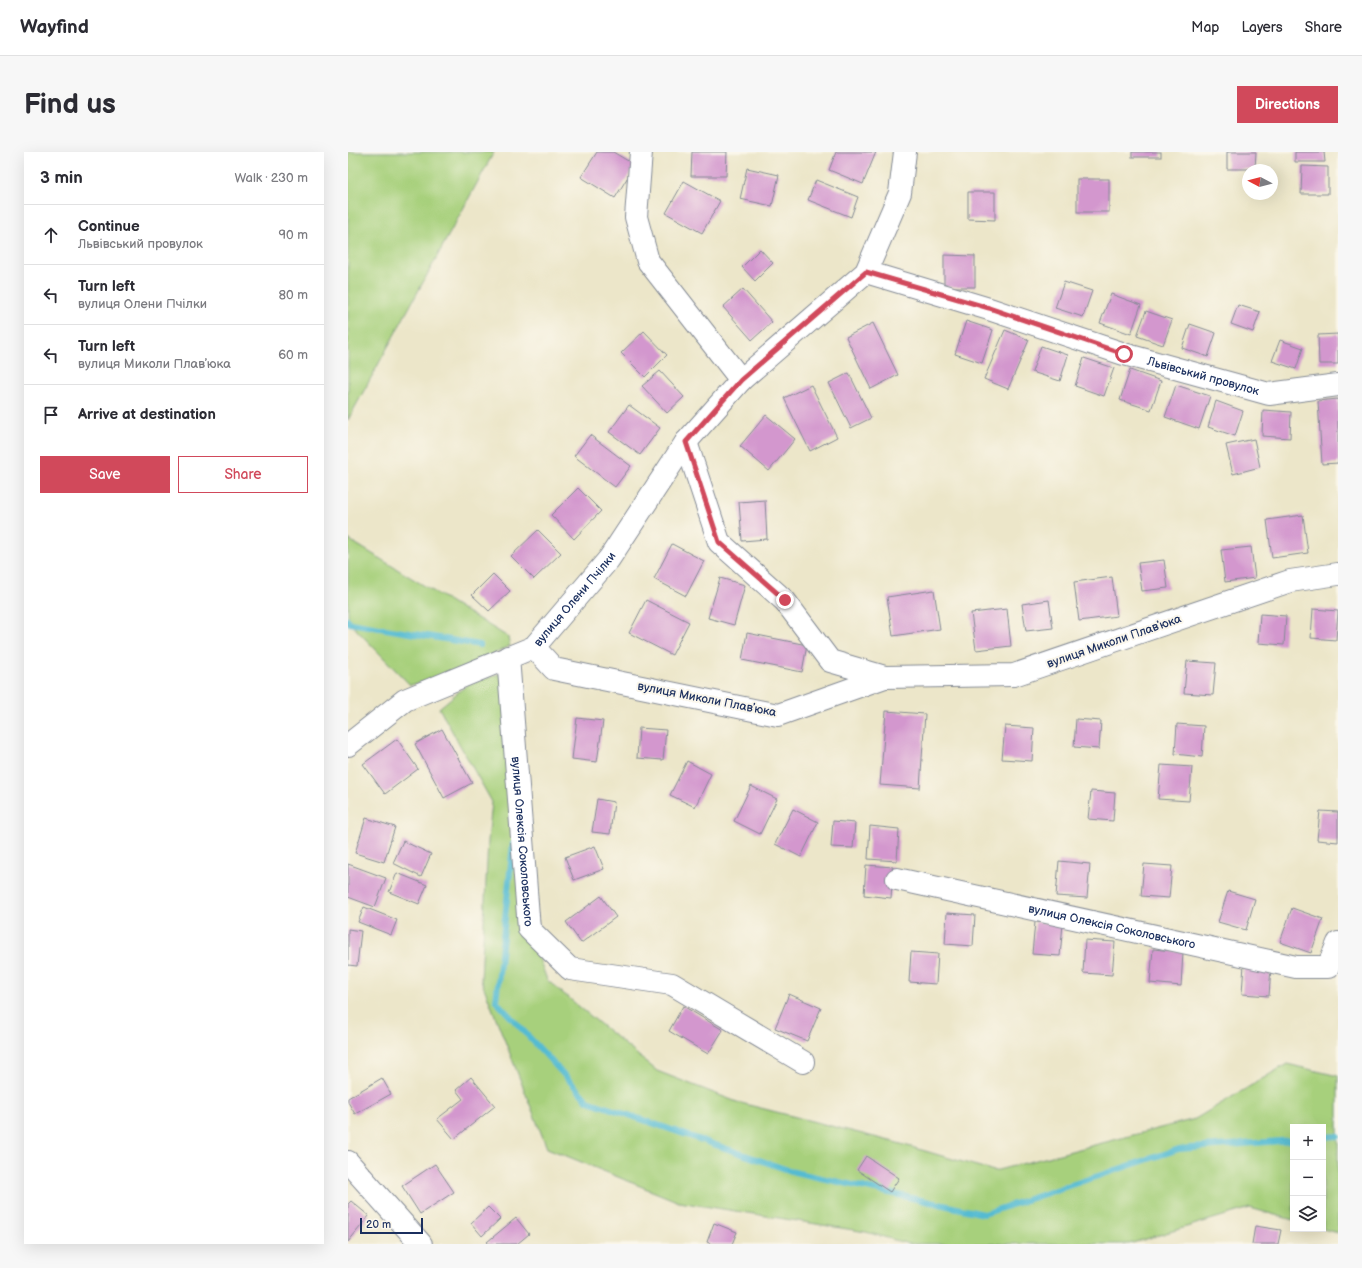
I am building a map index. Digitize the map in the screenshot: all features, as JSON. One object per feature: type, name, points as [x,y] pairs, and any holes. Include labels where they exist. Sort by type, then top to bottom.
[{"type":"street","points":[[641,152],[636,217],[648,261],[741,380]]},
{"type":"street","name":"вулиця Олени Пчілки","points":[[348,745],[405,700],[534,647],[609,559],[686,442],[741,380],[866,272],[900,193],[905,152]]},
{"type":"street","name":"Львівський провулок","points":[[866,272],[989,308],[1124,354],[1270,394],[1338,385]]},
{"type":"street","name":"вулиця Миколи Плавʼюка","points":[[686,442],[719,542],[785,600],[830,662],[885,677],[1014,675],[1290,581],[1338,574]]},
{"type":"street","name":"вулиця Миколи Плавʼюка","points":[[534,647],[554,669],[778,715],[885,677]]},
{"type":"street","name":"вулиця Олексія Соколовського","points":[[508,657],[529,929],[570,969],[672,984],[804,1062]]},
{"type":"street","name":"вулиця Олексія Соколовського","points":[[897,879],[1296,967],[1328,967],[1338,943]]},
{"type":"street","points":[[348,1162],[421,1244]]},
{"type":"green space","points":[[348,152],[494,152],[348,420]]},
{"type":"green space","points":[[348,539],[508,637],[510,646],[447,677],[410,685],[348,621]]},
{"type":"green space","points":[[502,673],[525,919],[547,980],[657,1071],[737,1102],[894,1142],[994,1171],[1195,1119],[1287,1064],[1338,1076],[1338,1233],[1326,1230],[1326,1124],[1290,1124],[1290,1219],[1250,1208],[1129,1244],[909,1244],[866,1232],[679,1202],[547,1148],[481,980],[488,841],[492,802],[439,708],[468,684]]},
{"type":"building","points":[[597,152],[613,152],[635,165],[615,198],[581,177]]},
{"type":"building","points":[[692,152],[727,152],[726,176],[691,176]]},
{"type":"building","points":[[836,152],[876,152],[863,184],[829,170]]},
{"type":"building","points":[[1132,152],[1161,152],[1161,157],[1132,157]]},
{"type":"building","points":[[1227,152],[1256,152],[1255,164],[1242,164],[1242,169],[1227,169]]},
{"type":"building","points":[[1295,152],[1324,152],[1325,162],[1295,162]]},
{"type":"building","points":[[1302,166],[1328,167],[1328,194],[1301,194]]},
{"type":"building","points":[[747,168],[779,175],[772,206],[740,199]]},
{"type":"building","points":[[1077,179],[1109,179],[1109,212],[1077,212]]},
{"type":"building","points":[[816,180],[858,197],[851,217],[808,200]]},
{"type":"building","points":[[684,181],[720,201],[702,233],[666,213]]},
{"type":"building","points":[[968,192],[995,192],[995,220],[968,219]]},
{"type":"building","points":[[760,249],[773,263],[755,281],[742,267]]},
{"type":"building","points":[[944,255],[975,256],[975,287],[944,287]]},
{"type":"building","points":[[1064,282],[1092,291],[1083,317],[1055,308]]},
{"type":"building","points":[[743,289],[772,322],[752,340],[723,307]]},
{"type":"building","points":[[1111,294],[1141,305],[1131,334],[1100,323]]},
{"type":"building","points":[[1238,305],[1260,312],[1253,332],[1231,324]]},
{"type":"building","points":[[1146,311],[1172,320],[1163,345],[1137,336]]},
{"type":"building","points":[[966,321],[993,330],[982,363],[955,354]]},
{"type":"building","points":[[873,323],[898,375],[871,389],[846,337]]},
{"type":"building","points":[[1190,324],[1216,333],[1208,357],[1182,348]]},
{"type":"building","points":[[1005,330],[1029,340],[1008,389],[984,379]]},
{"type":"building","points":[[644,331],[667,355],[645,377],[621,353]]},
{"type":"building","points":[[1338,334],[1338,364],[1319,364],[1318,335]]},
{"type":"building","points":[[1280,340],[1303,348],[1296,369],[1272,361]]},
{"type":"building","points":[[1041,346],[1068,355],[1060,381],[1032,372]]},
{"type":"building","points":[[1084,358],[1114,368],[1104,396],[1075,386]]},
{"type":"building","points":[[1130,370],[1161,381],[1151,410],[1120,400]]},
{"type":"building","points":[[660,371],[684,397],[667,413],[642,386]]},
{"type":"building","points":[[849,373],[871,418],[851,428],[829,383]]},
{"type":"building","points":[[811,385],[837,437],[810,451],[784,398]]},
{"type":"building","points":[[1176,385],[1210,396],[1199,429],[1165,417]]},
{"type":"building","points":[[1338,399],[1338,463],[1322,464],[1318,401]]},
{"type":"building","points":[[1216,401],[1243,411],[1235,436],[1208,427]]},
{"type":"building","points":[[629,405],[660,428],[640,455],[609,432]]},
{"type":"building","points":[[1263,410],[1291,412],[1290,438],[1262,436]]},
{"type":"building","points":[[766,415],[795,439],[769,471],[740,446]]},
{"type":"building","points":[[590,435],[631,466],[615,487],[574,456]]},
{"type":"building","points":[[1254,439],[1260,467],[1233,474],[1226,445]]},
{"type":"building","points":[[578,488],[601,511],[574,539],[551,515]]},
{"type":"building","points":[[765,500],[767,539],[742,541],[739,502]]},
{"type":"building","points":[[1303,515],[1308,553],[1272,558],[1267,520]]},
{"type":"building","points":[[538,530],[561,553],[534,579],[511,556]]},
{"type":"building","points":[[672,544],[704,561],[686,596],[654,579]]},
{"type":"building","points":[[1251,547],[1255,578],[1225,582],[1221,550]]},
{"type":"building","points":[[1164,560],[1168,588],[1142,591],[1138,563]]},
{"type":"building","points":[[493,574],[510,591],[489,611],[472,595]]},
{"type":"building","points":[[1112,577],[1117,616],[1079,621],[1074,582]]},
{"type":"building","points":[[720,578],[745,585],[734,625],[708,618]]},
{"type":"building","points":[[934,590],[940,629],[893,636],[887,597]]},
{"type":"building","points":[[646,600],[689,622],[672,655],[629,633]]},
{"type":"building","points":[[1049,600],[1053,628],[1026,631],[1022,604]]},
{"type":"building","points":[[1007,609],[1011,646],[976,650],[971,613]]},
{"type":"building","points":[[1313,609],[1338,611],[1336,640],[1311,638]]},
{"type":"building","points":[[1260,614],[1286,616],[1284,645],[1258,643]]},
{"type":"building","points":[[747,633],[807,645],[802,672],[742,660]]},
{"type":"building","points":[[1187,661],[1216,663],[1213,695],[1184,693]]},
{"type":"building","points":[[886,711],[925,714],[920,788],[880,785]]},
{"type":"building","points":[[577,718],[603,721],[597,762],[572,759]]},
{"type":"building","points":[[1076,719],[1101,721],[1099,749],[1074,747]]},
{"type":"building","points":[[1177,724],[1204,726],[1202,757],[1175,754]]},
{"type":"building","points":[[1005,726],[1034,728],[1032,761],[1002,759]]},
{"type":"building","points":[[639,728],[666,730],[663,760],[637,758]]},
{"type":"building","points":[[442,729],[472,783],[444,798],[415,744]]},
{"type":"building","points":[[397,739],[418,769],[385,794],[363,764]]},
{"type":"building","points":[[687,761],[711,774],[695,807],[670,795]]},
{"type":"building","points":[[1161,765],[1192,767],[1189,801],[1158,799]]},
{"type":"building","points":[[751,786],[777,799],[760,834],[734,821]]},
{"type":"building","points":[[1091,791],[1115,793],[1113,821],[1088,819]]},
{"type":"building","points":[[597,799],[614,802],[610,834],[592,832]]},
{"type":"building","points":[[793,809],[818,822],[801,857],[775,844]]},
{"type":"building","points":[[1320,811],[1338,812],[1338,842],[1317,840]]},
{"type":"building","points":[[366,818],[395,827],[384,862],[355,853]]},
{"type":"building","points":[[833,821],[855,823],[853,848],[831,847]]},
{"type":"building","points":[[870,826],[899,829],[897,861],[868,859]]},
{"type":"building","points":[[403,841],[431,854],[421,877],[393,863]]},
{"type":"building","points":[[595,846],[604,869],[574,880],[565,857]]},
{"type":"building","points":[[1059,861],[1090,864],[1087,898],[1056,896]]},
{"type":"building","points":[[348,864],[386,878],[375,907],[348,897]]},
{"type":"building","points":[[1144,864],[1172,866],[1169,898],[1141,896]]},
{"type":"building","points":[[866,865],[893,867],[891,898],[864,895]]},
{"type":"building","points":[[397,873],[427,885],[419,904],[389,892]]},
{"type":"building","points":[[1228,891],[1255,899],[1246,930],[1218,922]]},
{"type":"building","points":[[601,896],[616,917],[581,943],[566,922]]},
{"type":"building","points":[[364,907],[397,920],[391,935],[358,922]]},
{"type":"building","points":[[1292,908],[1323,919],[1311,953],[1280,942]]},
{"type":"building","points":[[947,913],[975,915],[973,946],[945,944]]},
{"type":"building","points":[[1035,922],[1063,924],[1060,956],[1032,954]]},
{"type":"building","points":[[348,929],[361,931],[357,966],[348,965]]},
{"type":"building","points":[[1085,940],[1115,942],[1112,975],[1083,973]]},
{"type":"building","points":[[1153,949],[1183,952],[1181,986],[1150,983]]},
{"type":"building","points":[[911,952],[938,954],[936,984],[909,982]]},
{"type":"building","points":[[1244,964],[1271,966],[1269,996],[1242,994]]},
{"type":"building","points":[[789,994],[821,1008],[807,1041],[775,1028]]},
{"type":"building","points":[[683,1006],[723,1030],[708,1054],[669,1031]]},
{"type":"building","points":[[471,1077],[495,1106],[454,1139],[437,1119],[463,1099],[456,1090]]},
{"type":"building","points":[[382,1078],[391,1094],[355,1114],[348,1102],[348,1098]]},
{"type":"building","points":[[866,1156],[899,1178],[890,1192],[857,1170]]},
{"type":"building","points":[[435,1164],[454,1192],[420,1214],[402,1186]]},
{"type":"building","points":[[351,1201],[369,1216],[348,1242],[348,1204]]},
{"type":"building","points":[[488,1207],[500,1219],[482,1236],[471,1223]]},
{"type":"building","points":[[516,1218],[529,1234],[517,1244],[489,1244],[487,1242]]},
{"type":"building","points":[[714,1223],[737,1232],[732,1244],[711,1244],[707,1242]]},
{"type":"building","points":[[1255,1226],[1281,1230],[1278,1244],[1252,1244]]},
{"type":"waterway","points":[[348,620],[350,623],[480,645]]},
{"type":"waterway","points":[[513,844],[496,1001],[588,1101],[794,1172],[984,1214],[1179,1149],[1290,1140]]},
{"type":"waterway","points":[[1326,1137],[1338,1136]]},
{"type":"route","points":[[785,600],[719,542],[686,442],[741,380],[866,272],[989,308],[1124,354]]}]
